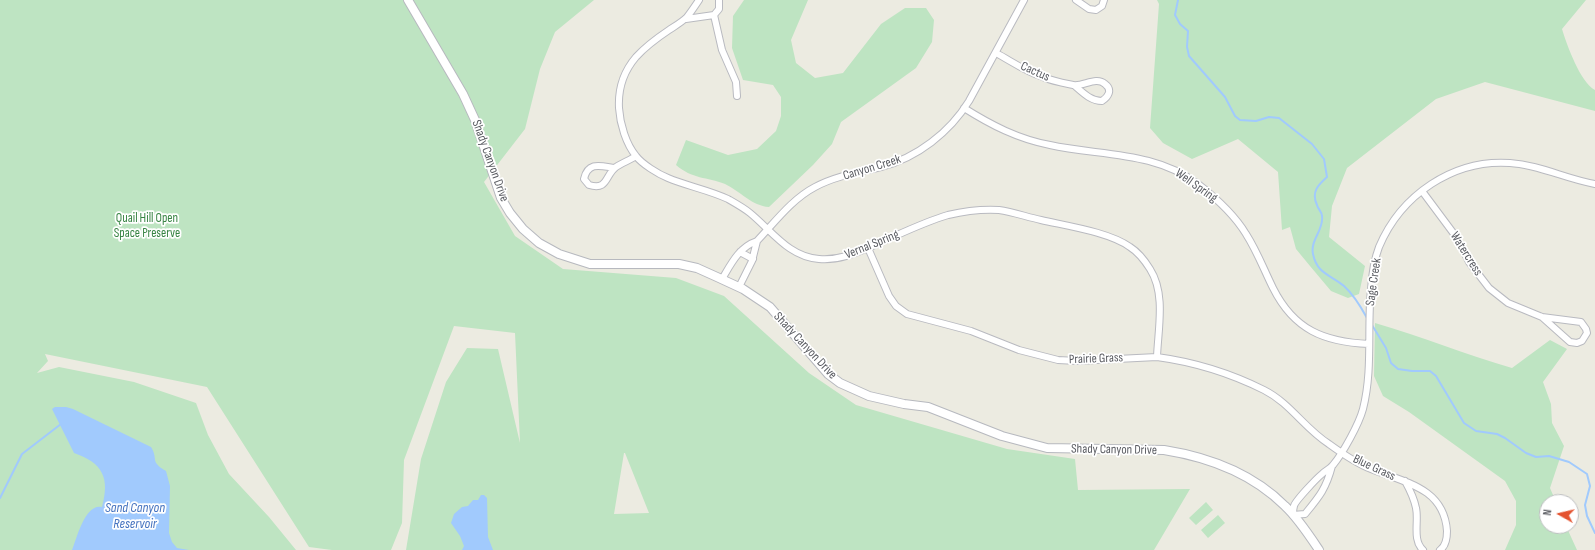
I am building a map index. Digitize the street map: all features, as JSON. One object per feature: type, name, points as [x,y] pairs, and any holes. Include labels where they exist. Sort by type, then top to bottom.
[{"type":"street","name":"Shady Canyon Drive","points":[[408,0],[463,94],[475,120],[501,198],[523,230],[540,243],[559,254],[583,262],[609,264],[679,264],[697,268],[722,279],[757,297],[770,307],[828,374],[840,383],[869,396],[904,404],[928,407],[1002,436],[1047,448],[1164,450],[1197,457],[1239,473],[1261,486],[1286,506],[1319,550]]},
{"type":"street","name":"Vernal Spring","points":[[699,0],[686,19],[651,42],[642,50],[626,72],[621,86],[619,100],[622,126],[636,156],[667,178],[728,199],[749,212],[784,244],[807,258],[835,260],[948,215],[972,210],[1000,210],[1108,236],[1130,246],[1142,257],[1151,270],[1158,288],[1160,308],[1157,357]]},
{"type":"street","points":[[719,0],[719,9],[714,14],[722,50],[736,82],[737,96]]},
{"type":"street","name":"Canyon Creek","points":[[722,279],[740,252],[748,244],[757,241],[796,201],[816,186],[909,157],[942,133],[964,108],[996,53],[1024,0]]},
{"type":"street","points":[[1076,0],[1089,9],[1096,10],[1102,6],[1104,0]]},
{"type":"street","name":"Vernal Spring","points":[[686,19],[714,14]]},
{"type":"street","name":"Cactus","points":[[996,53],[1043,78],[1075,86],[1091,99],[1097,101],[1102,101],[1108,95],[1109,90],[1107,85],[1096,81],[1075,86]]},
{"type":"street","name":"Well Spring","points":[[964,108],[1004,131],[1024,139],[1051,146],[1138,158],[1166,167],[1191,180],[1222,204],[1246,233],[1277,296],[1288,312],[1300,324],[1312,332],[1333,340],[1368,344]]},
{"type":"street","points":[[614,168],[609,178],[603,184],[596,187],[589,185],[584,178],[586,172],[590,168],[595,166],[614,168],[636,156]]},
{"type":"street","name":"Sage Creek","points":[[1332,466],[1328,481],[1322,494],[1304,514],[1293,515],[1294,505],[1343,453],[1362,410],[1368,376],[1370,290],[1373,268],[1379,248],[1387,232],[1395,219],[1412,199],[1434,181],[1453,172],[1476,165],[1497,162],[1528,165],[1595,184]]},
{"type":"street","name":"Watercress","points":[[1422,191],[1457,238],[1469,262],[1489,288],[1508,303],[1542,317],[1581,322],[1586,329],[1585,338],[1577,343],[1570,342],[1542,317]]},
{"type":"street","points":[[739,287],[753,259],[757,241]]},
{"type":"street","name":"Prairie Grass","points":[[868,248],[889,296],[896,306],[907,314],[971,331],[1020,350],[1058,360],[1077,361],[1157,357],[1205,366],[1236,377],[1278,398],[1290,408],[1316,435],[1343,453]]},
{"type":"street","points":[[740,252],[753,259]]},
{"type":"street","name":"Blue Grass","points":[[1343,453],[1369,468],[1422,488],[1432,496],[1440,507],[1445,519],[1447,535],[1446,542],[1440,550]]},
{"type":"street","name":"Blue Grass","points":[[1405,481],[1416,508],[1417,541],[1423,550]]},
{"type":"street","points":[[1311,486],[1322,494]]},
{"type":"green space","name":"Quail Hill Open Space Preserve","points":[[0,0],[594,0],[555,32],[540,69],[525,129],[484,182],[515,236],[563,269],[676,278],[724,296],[809,373],[856,405],[1007,449],[1075,459],[1078,490],[1190,489],[1154,550],[406,550],[421,459],[446,382],[467,348],[498,349],[520,443],[515,333],[454,326],[404,460],[402,523],[391,550],[332,550],[309,547],[207,387],[45,354],[48,361],[37,373],[59,367],[134,382],[196,403],[208,435],[229,474],[269,517],[296,550],[0,550]],"holes":[[[625,453],[649,513],[614,514]]]},
{"type":"green space","points":[[744,0],[808,0],[791,40],[796,63],[815,78],[843,73],[881,24],[905,8],[926,8],[934,20],[932,42],[916,68],[841,122],[832,144],[813,165],[769,207],[757,204],[725,184],[688,173],[676,165],[686,140],[728,155],[757,149],[776,131],[781,116],[781,97],[773,85],[743,80],[732,48],[733,16]]},
{"type":"green space","points":[[1157,0],[1586,0],[1562,29],[1579,71],[1589,86],[1595,90],[1595,111],[1485,82],[1436,99],[1347,168],[1332,206],[1329,237],[1365,266],[1359,294],[1348,298],[1331,291],[1296,249],[1290,227],[1282,230],[1278,172],[1238,139],[1192,159],[1163,143],[1150,128],[1159,4]]},
{"type":"green space","points":[[1375,323],[1512,368],[1550,340],[1567,349],[1543,382],[1551,404],[1552,423],[1564,446],[1550,488],[1553,494],[1539,494],[1539,534],[1570,534],[1577,550],[1505,550],[1516,525],[1516,501],[1505,481],[1409,412],[1383,396],[1374,376]]},
{"type":"green space","points":[[1206,502],[1213,510],[1196,525],[1189,518]]},
{"type":"green space","points":[[1218,515],[1225,523],[1208,538],[1201,530]]},
{"type":"water","name":"Sand Canyon Reservoir","points":[[55,407],[66,407],[73,409],[151,447],[156,462],[166,471],[170,486],[169,533],[172,542],[177,548],[189,550],[72,550],[82,522],[86,516],[96,507],[102,507],[105,488],[102,473],[98,467],[84,457],[74,453],[52,409]]},
{"type":"water","points":[[481,495],[484,495],[487,498],[488,537],[493,550],[462,550],[464,546],[460,536],[451,523],[454,514],[462,507],[468,506],[473,500],[478,500]]},
{"type":"waterway","points":[[1178,0],[1175,15],[1180,24],[1188,31],[1187,47],[1189,56],[1225,97],[1235,116],[1240,120],[1256,121],[1269,117],[1279,118],[1312,144],[1324,159],[1327,177],[1318,186],[1315,193],[1315,200],[1322,215],[1322,221],[1313,244],[1313,254],[1315,261],[1321,270],[1348,290],[1357,301],[1367,318]]},
{"type":"waterway","points":[[1372,325],[1386,348],[1391,363],[1398,369],[1430,371],[1436,376],[1464,423],[1476,431],[1497,434],[1526,453],[1536,457],[1549,456],[1569,462],[1587,474],[1590,486],[1585,505],[1587,516],[1595,533]]},
{"type":"waterway","points":[[0,498],[22,454],[61,424]]}]
